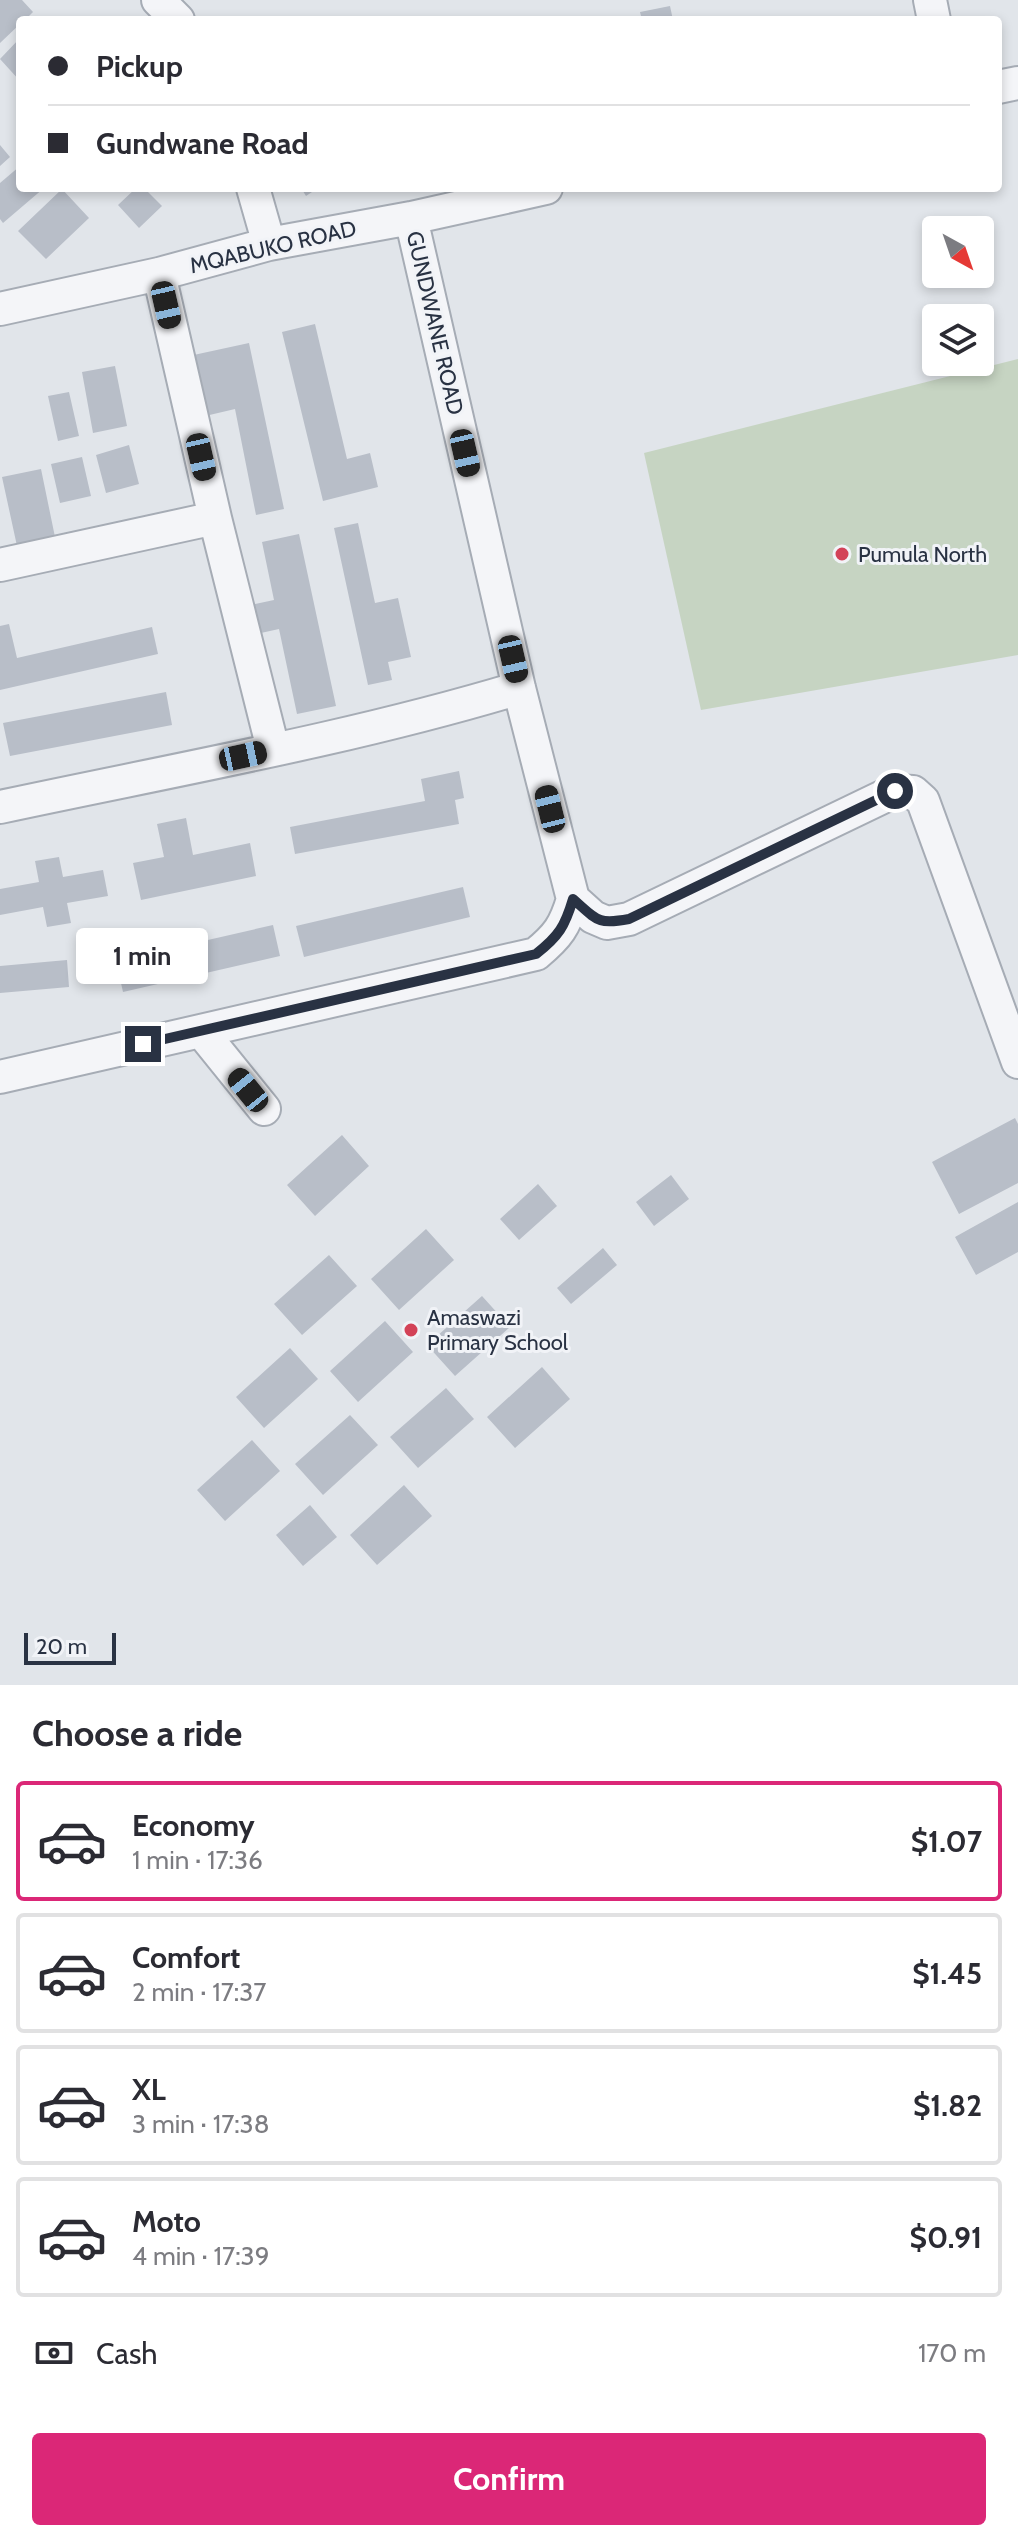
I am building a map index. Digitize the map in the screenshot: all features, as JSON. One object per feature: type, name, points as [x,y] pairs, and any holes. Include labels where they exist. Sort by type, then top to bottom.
[{"type":"street","points":[[158,0],[174,16]]},
{"type":"street","points":[[254,192],[269,244]]},
{"type":"street","name":"MQABUKO ROAD","points":[[0,309],[159,274],[269,244],[411,218],[528,192]]},
{"type":"street","name":"GUNDWANE ROAD","points":[[411,218],[519,688],[573,899]]},
{"type":"street","points":[[159,274],[215,518],[273,749]]},
{"type":"street","points":[[0,565],[215,518]]},
{"type":"street","points":[[0,807],[273,749],[469,703],[519,688]]},
{"type":"street","points":[[0,1077],[536,954],[556,938],[566,922],[573,899],[593,917],[607,923],[629,919],[895,791],[913,792],[923,801],[1018,1062]]},
{"type":"street","points":[[201,1031],[264,1109]]},
{"type":"green space","name":"Pumula North","points":[[1018,359],[1018,655],[701,710],[644,453],[950,376],[994,376],[994,365]]},
{"type":"building","points":[[0,0],[22,0],[33,12],[29,16],[16,16],[16,28],[0,43]]},
{"type":"building","points":[[670,6],[672,16],[641,16],[640,12]]},
{"type":"building","points":[[16,42],[16,77],[0,59]]},
{"type":"building","points":[[0,145],[10,157],[0,166]]},
{"type":"building","points":[[16,169],[16,192],[39,192],[3,223],[0,219],[0,183]]},
{"type":"building","points":[[59,192],[65,192],[89,218],[46,259],[18,231]]},
{"type":"building","points":[[132,192],[148,192],[162,206],[139,228],[118,205]]},
{"type":"building","points":[[315,324],[347,459],[370,453],[378,487],[323,501],[282,332]]},
{"type":"building","points":[[249,343],[284,509],[256,515],[235,409],[201,417],[189,356]]},
{"type":"building","points":[[115,366],[127,426],[93,433],[82,372]]},
{"type":"building","points":[[69,392],[79,436],[58,441],[48,396]]},
{"type":"building","points":[[129,445],[139,484],[106,493],[96,455]]},
{"type":"building","points":[[82,457],[91,496],[60,503],[51,464]]},
{"type":"building","points":[[41,469],[55,537],[17,546],[2,477]]},
{"type":"building","points":[[358,523],[375,603],[398,598],[411,657],[388,662],[392,680],[368,685],[334,528]]},
{"type":"building","points":[[299,534],[336,706],[297,714],[279,629],[252,635],[245,606],[274,600],[262,542]]},
{"type":"building","points":[[9,624],[17,658],[152,627],[158,654],[0,690],[0,626]]},
{"type":"building","points":[[166,692],[172,725],[10,756],[3,723]]},
{"type":"building","points":[[459,771],[464,798],[455,800],[459,824],[295,854],[290,827],[425,801],[421,779]]},
{"type":"building","points":[[186,818],[193,855],[250,843],[256,876],[141,900],[133,863],[164,857],[157,824]]},
{"type":"building","points":[[59,857],[63,877],[103,870],[108,896],[67,903],[71,923],[47,927],[43,907],[0,915],[0,889],[39,882],[35,861]]},
{"type":"building","points":[[463,887],[470,917],[304,957],[296,926]]},
{"type":"building","points":[[273,925],[280,956],[123,992],[116,961]]},
{"type":"building","points":[[67,960],[69,987],[0,993],[0,966]]},
{"type":"building","points":[[1015,1118],[1018,1124],[1018,1183],[959,1214],[932,1162]]},
{"type":"building","points":[[342,1135],[369,1166],[315,1216],[287,1185]]},
{"type":"building","points":[[671,1175],[689,1199],[654,1226],[636,1202]]},
{"type":"building","points":[[538,1184],[557,1206],[519,1240],[500,1219]]},
{"type":"building","points":[[1018,1202],[1018,1252],[976,1275],[955,1237]]},
{"type":"building","points":[[426,1229],[454,1260],[399,1310],[371,1279]]},
{"type":"building","points":[[603,1248],[617,1265],[571,1304],[557,1288]]},
{"type":"building","points":[[329,1255],[357,1286],[302,1335],[274,1304]]},
{"type":"building","points":[[482,1296],[510,1327],[455,1376],[427,1345]]},
{"type":"building","points":[[385,1321],[413,1352],[358,1402],[330,1371]]},
{"type":"building","points":[[290,1348],[318,1379],[264,1428],[236,1397]]},
{"type":"building","points":[[542,1367],[570,1399],[515,1448],[487,1417]]},
{"type":"building","points":[[446,1388],[474,1419],[418,1468],[390,1437]]},
{"type":"building","points":[[350,1415],[378,1445],[323,1495],[295,1464]]},
{"type":"building","points":[[252,1440],[280,1471],[225,1521],[197,1490]]},
{"type":"building","points":[[404,1485],[432,1516],[377,1565],[350,1535]]},
{"type":"building","points":[[310,1505],[337,1537],[303,1566],[276,1535]]},
{"type":"place","name":"Pumula North","points":[[842,554]]},
{"type":"place","name":"Amaswazi Primary School","points":[[411,1330]]},
{"type":"route","points":[[143,1044],[536,954],[556,938],[566,922],[573,899],[593,917],[607,923],[629,919],[895,791]]}]
